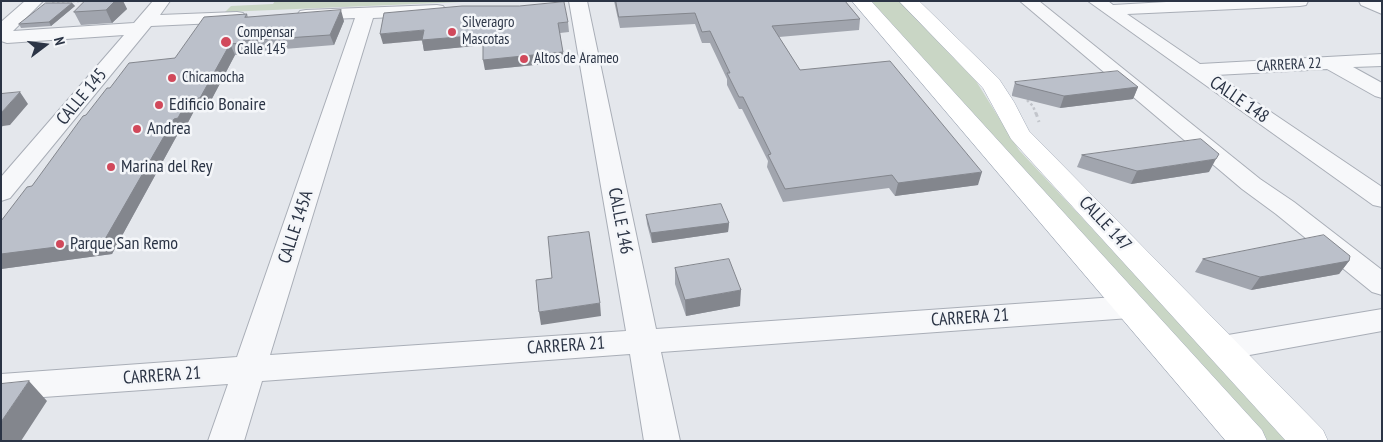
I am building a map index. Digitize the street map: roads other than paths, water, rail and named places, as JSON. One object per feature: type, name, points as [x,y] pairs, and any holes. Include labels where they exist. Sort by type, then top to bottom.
[{"type":"main road","name":"CALLE 147","points":[[861,1],[1249,441]]},
{"type":"main road","name":"CALLE 147","points":[[908,1],[991,84],[1003,102],[1019,134],[1310,441]]},
{"type":"street","points":[[34,1],[2,32],[2,35],[58,33],[250,17]]},
{"type":"street","name":"CALLE 145","points":[[1,193],[162,1]]},
{"type":"street","points":[[1028,1],[1250,184],[1285,208],[1382,286]]},
{"type":"street","points":[[1103,6],[1300,1]]},
{"type":"street","name":"CALLE 146","points":[[572,4],[643,340],[662,441]]},
{"type":"street","name":"CALLE 148","points":[[1103,6],[1382,199]]},
{"type":"street","points":[[288,15],[453,9]]},
{"type":"street","name":"CALLE 145A","points":[[226,441],[366,12]]},
{"type":"street","points":[[58,33],[80,14]]},
{"type":"street","name":"CARRERA 22","points":[[1195,70],[1382,60]]},
{"type":"street","points":[[1331,63],[1382,92]]},
{"type":"street","name":"CARRERA 21","points":[[1,387],[1130,306]]},
{"type":"street","points":[[1222,348],[1382,320]]},
{"type":"place","name":"Silveragro Mascotas","points":[[452,32]]},
{"type":"place","name":"Compensar Calle 145","points":[[226,42]]},
{"type":"place","name":"Altos de Arameo","points":[[524,59]]},
{"type":"place","name":"Chicamocha","points":[[172,78]]},
{"type":"place","name":"Edificio Bonaire","points":[[159,105]]},
{"type":"place","name":"Andrea","points":[[137,129]]},
{"type":"place","name":"Marina del Rey","points":[[111,167]]},
{"type":"place","name":"Parque San Remo","points":[[60,244]]}]
